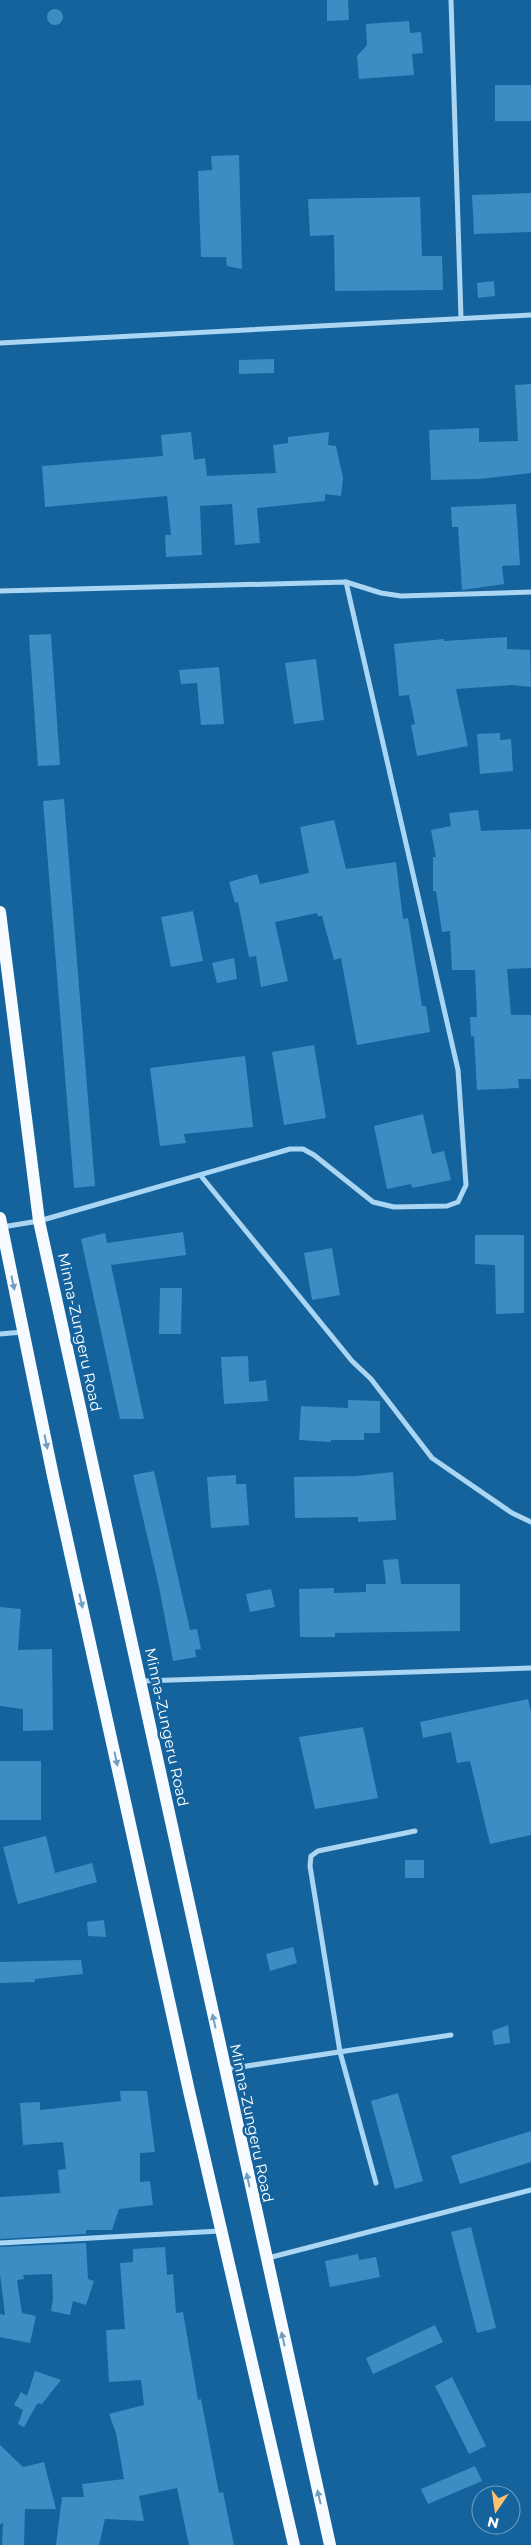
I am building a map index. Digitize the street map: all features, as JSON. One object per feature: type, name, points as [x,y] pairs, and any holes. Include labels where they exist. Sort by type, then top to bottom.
[{"type":"main road","name":"Minna-Zungeru Road","points":[[0,912],[39,1221],[265,2259],[330,2545]]},
{"type":"main road","points":[[1,1222],[23,1332],[220,2231],[294,2545]]},
{"type":"street","points":[[451,0],[461,318]]},
{"type":"street","points":[[0,343],[531,315]]},
{"type":"street","points":[[1,1222],[39,1221],[290,1149],[303,1149],[374,1202],[384,1206],[447,1206],[458,1202],[466,1186],[458,1070],[346,582]]},
{"type":"street","points":[[0,591],[346,582],[381,594],[401,596],[531,592]]},
{"type":"street","points":[[201,1176],[352,1361],[371,1379],[432,1458],[512,1513],[531,1522]]},
{"type":"street","points":[[0,1334],[23,1332]]},
{"type":"street","points":[[140,1681],[531,1668]]},
{"type":"street","points":[[376,2183],[340,2052],[310,1866],[311,1856],[318,1851],[415,1831]]},
{"type":"street","points":[[224,2070],[451,2035]]},
{"type":"street","points":[[265,2259],[531,2190]]},
{"type":"street","points":[[0,2243],[220,2231]]},
{"type":"building","points":[[327,0],[348,0],[349,20],[327,21]]},
{"type":"building","points":[[52,9],[58,9],[63,14],[61,23],[52,25],[47,20],[47,14]]},
{"type":"building","points":[[409,21],[410,33],[421,32],[423,53],[412,54],[414,75],[359,79],[357,56],[367,45],[366,24]]},
{"type":"building","points":[[495,85],[531,85],[531,121],[495,121]]},
{"type":"building","points":[[239,155],[242,269],[227,266],[226,257],[201,257],[198,171],[212,170],[211,156]]},
{"type":"building","points":[[531,193],[531,232],[474,234],[472,195]]},
{"type":"building","points":[[420,197],[422,256],[442,256],[443,290],[335,291],[334,235],[310,236],[308,199]]},
{"type":"building","points":[[494,281],[495,296],[478,298],[477,283]]},
{"type":"building","points":[[274,359],[274,373],[239,374],[239,360]]},
{"type":"building","points":[[531,384],[531,473],[480,479],[431,480],[429,430],[479,428],[479,442],[518,441],[515,385]]},
{"type":"building","points":[[191,432],[194,460],[205,458],[207,476],[276,473],[273,445],[288,443],[288,437],[329,432],[328,445],[336,446],[343,478],[341,496],[325,494],[325,501],[257,508],[260,543],[235,545],[232,504],[200,506],[202,555],[166,557],[165,535],[171,535],[167,496],[45,507],[42,466],[163,456],[161,435]]},
{"type":"building","points":[[516,504],[520,565],[502,566],[504,584],[462,590],[458,527],[452,527],[451,507]]},
{"type":"building","points":[[51,634],[60,765],[38,766],[29,635]]},
{"type":"building","points":[[507,637],[507,649],[530,650],[531,687],[512,685],[456,689],[468,746],[417,756],[411,725],[415,724],[409,695],[399,696],[394,644],[444,639],[444,641]]},
{"type":"building","points":[[316,659],[324,720],[294,724],[285,663]]},
{"type":"building","points":[[219,667],[224,724],[201,725],[197,683],[181,684],[179,670]]},
{"type":"building","points":[[500,733],[500,740],[511,739],[513,771],[480,774],[477,734]]},
{"type":"building","points":[[64,799],[95,1186],[74,1188],[43,801]]},
{"type":"building","points":[[478,810],[481,831],[531,829],[531,968],[507,969],[511,1015],[531,1015],[531,1079],[518,1079],[519,1088],[477,1090],[474,1036],[471,1037],[470,1017],[477,1017],[475,970],[452,970],[450,931],[442,932],[436,891],[433,891],[433,857],[436,857],[431,830],[451,826],[449,813]]},
{"type":"building","points":[[334,820],[346,869],[396,862],[403,919],[408,918],[422,1006],[426,1006],[430,1032],[357,1045],[341,958],[334,960],[322,916],[318,916],[317,913],[275,922],[288,981],[261,987],[256,956],[249,957],[238,902],[235,903],[229,882],[257,874],[260,884],[309,873],[300,827]]},
{"type":"building","points":[[193,911],[203,961],[171,967],[161,917]]},
{"type":"building","points":[[234,958],[237,979],[217,983],[212,963]]},
{"type":"building","points":[[314,1045],[326,1118],[284,1125],[272,1052]]},
{"type":"building","points":[[245,1056],[253,1127],[184,1134],[186,1143],[160,1146],[150,1068]]},
{"type":"building","points":[[423,1114],[432,1154],[444,1151],[451,1180],[412,1188],[411,1184],[387,1189],[374,1126]]},
{"type":"building","points":[[183,1232],[186,1255],[111,1265],[144,1419],[120,1419],[81,1239],[105,1233],[107,1243]]},
{"type":"building","points":[[475,1235],[524,1235],[524,1313],[496,1314],[495,1265],[475,1264]]},
{"type":"building","points":[[332,1248],[340,1295],[312,1300],[304,1253]]},
{"type":"building","points":[[160,1288],[182,1288],[181,1334],[159,1334]]},
{"type":"building","points":[[248,1356],[249,1382],[266,1380],[268,1401],[224,1404],[221,1357]]},
{"type":"building","points":[[348,1400],[380,1401],[380,1433],[364,1433],[364,1440],[331,1440],[331,1442],[299,1440],[301,1406],[348,1408]]},
{"type":"building","points":[[154,1471],[190,1630],[197,1629],[201,1649],[195,1650],[196,1657],[173,1661],[159,1587],[133,1475]]},
{"type":"building","points":[[393,1472],[396,1520],[358,1522],[358,1517],[295,1518],[294,1477],[356,1476]]},
{"type":"building","points":[[236,1475],[236,1484],[246,1484],[249,1525],[211,1528],[207,1477]]},
{"type":"building","points":[[398,1559],[401,1584],[460,1584],[460,1631],[335,1633],[335,1637],[300,1637],[299,1589],[334,1588],[334,1593],[366,1592],[366,1584],[386,1584],[383,1560]]},
{"type":"building","points":[[271,1589],[275,1607],[250,1612],[246,1594]]},
{"type":"building","points":[[0,1607],[21,1609],[18,1650],[52,1649],[53,1730],[23,1731],[23,1709],[0,1706]]},
{"type":"building","points":[[528,1699],[531,1712],[531,1835],[490,1844],[470,1761],[457,1763],[451,1732],[423,1738],[420,1722]]},
{"type":"building","points":[[363,1727],[378,1798],[315,1809],[299,1737]]},
{"type":"building","points":[[0,1761],[41,1761],[41,1820],[0,1820]]},
{"type":"building","points":[[46,1836],[55,1873],[92,1863],[97,1882],[18,1904],[3,1847]]},
{"type":"building","points":[[405,1860],[424,1860],[424,1878],[405,1878]]},
{"type":"building","points":[[104,1920],[106,1937],[88,1936],[87,1922]]},
{"type":"building","points":[[293,1947],[297,1963],[270,1971],[266,1954]]},
{"type":"building","points":[[81,1960],[83,1974],[35,1979],[35,1982],[0,1983],[0,1962]]},
{"type":"building","points":[[508,2025],[510,2043],[494,2045],[492,2031]]},
{"type":"building","points":[[120,2091],[147,2091],[155,2152],[140,2153],[140,2182],[150,2181],[153,2205],[119,2209],[112,2230],[86,2230],[86,2234],[0,2239],[0,2197],[60,2193],[58,2170],[66,2169],[63,2142],[23,2145],[20,2103],[40,2102],[40,2110],[121,2101]]},
{"type":"building","points":[[398,2093],[423,2181],[395,2189],[371,2101]]},
{"type":"building","points":[[531,2131],[531,2162],[460,2184],[451,2156]]},
{"type":"building","points":[[471,2227],[496,2328],[477,2333],[451,2232]]},
{"type":"building","points":[[86,2243],[88,2279],[94,2281],[86,2305],[73,2301],[70,2315],[51,2311],[53,2300],[52,2274],[23,2275],[24,2279],[17,2280],[22,2313],[36,2316],[30,2343],[0,2337],[0,2314],[5,2315],[0,2274],[0,2247]]},
{"type":"building","points":[[165,2247],[167,2275],[173,2274],[176,2313],[183,2312],[198,2400],[201,2399],[219,2493],[223,2492],[234,2545],[189,2545],[177,2488],[139,2496],[144,2521],[105,2519],[99,2545],[56,2545],[62,2497],[84,2497],[82,2484],[124,2479],[116,2433],[109,2414],[144,2405],[141,2380],[109,2382],[106,2330],[125,2329],[120,2263],[133,2262],[133,2249]]},
{"type":"building","points":[[358,2254],[359,2260],[376,2257],[380,2277],[330,2287],[325,2261]]},
{"type":"building","points":[[435,2325],[443,2342],[373,2374],[366,2358]]},
{"type":"building","points":[[35,2371],[61,2380],[41,2405],[40,2403],[37,2404],[24,2427],[18,2424],[23,2410],[14,2405],[21,2392],[27,2396]]},
{"type":"building","points":[[452,2377],[486,2446],[469,2454],[435,2386]]},
{"type":"building","points":[[0,2445],[23,2467],[44,2462],[56,2509],[25,2509],[24,2545],[2,2545],[3,2522],[0,2525]]},
{"type":"building","points":[[475,2466],[482,2481],[428,2504],[421,2489]]}]
